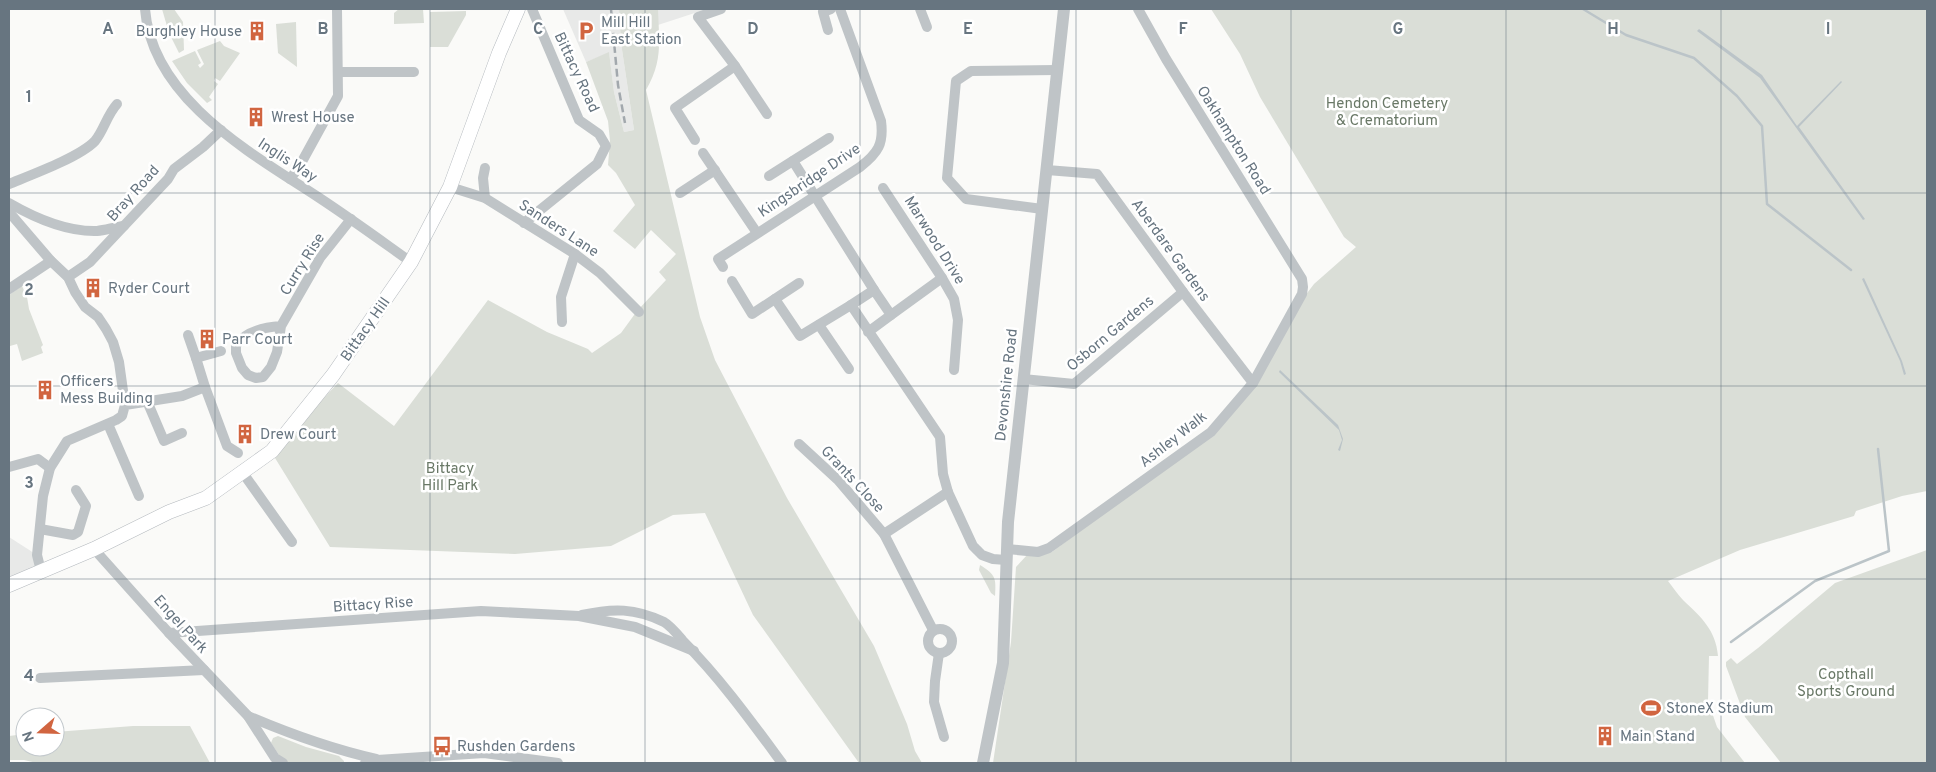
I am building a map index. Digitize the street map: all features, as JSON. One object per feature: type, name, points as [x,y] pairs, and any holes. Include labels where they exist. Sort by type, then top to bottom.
[{"type":"main road","name":"Bittacy Hill","points":[[9,584],[94,549],[168,512],[206,498],[272,452],[333,375],[411,262],[450,187],[499,52],[518,9]]},
{"type":"street","name":"Inglis Way","points":[[145,9],[150,36],[166,71],[180,91],[221,130],[246,151],[351,219],[411,262]]},
{"type":"street","points":[[290,179],[299,167],[338,96],[337,9]]},
{"type":"street","name":"Bittacy Road","points":[[524,223],[597,164],[606,146],[599,134],[579,120],[532,9]]},
{"type":"street","points":[[721,9],[698,17],[735,66],[767,114]]},
{"type":"street","points":[[828,30],[822,12],[831,9]]},
{"type":"street","name":"Kingsbridge Drive","points":[[723,267],[718,259],[870,159],[879,149],[883,136],[882,121],[840,9]]},
{"type":"street","points":[[920,9],[927,27]]},
{"type":"street","name":"Devonshire Road","points":[[983,762],[1002,663],[1007,554],[1023,379],[1064,9]]},
{"type":"street","name":"Oakhampton Road","points":[[1138,9],[1166,59],[1302,279],[1303,287]]},
{"type":"street","points":[[694,140],[675,108],[735,66]]},
{"type":"street","points":[[1042,209],[966,199],[947,178],[955,90],[956,81],[971,71],[1056,70]]},
{"type":"street","points":[[338,72],[414,72]]},
{"type":"street","points":[[9,184],[75,155],[94,142],[109,113],[117,104]]},
{"type":"street","name":"Bray Road","points":[[68,276],[90,262],[168,179],[174,168],[204,146],[221,130]]},
{"type":"street","points":[[769,176],[829,138]]},
{"type":"street","points":[[703,153],[757,233]]},
{"type":"street","points":[[793,160],[891,315]]},
{"type":"street","points":[[485,168],[485,198]]},
{"type":"street","points":[[680,193],[715,170]]},
{"type":"street","name":"Aberdare Gardens","points":[[1047,170],[1097,174],[1183,292],[1253,383]]},
{"type":"street","name":"Sanders Lane","points":[[450,187],[485,198],[575,254],[600,273],[639,312]]},
{"type":"street","name":"Marwood Drive","points":[[884,188],[954,299],[958,320],[954,370]]},
{"type":"street","points":[[9,203],[35,218],[80,230],[99,230],[124,226]]},
{"type":"street","points":[[9,212],[51,261],[68,276],[75,292],[85,307],[100,321],[113,342],[119,362],[125,405],[122,416],[67,441],[50,468],[43,496],[37,555],[41,571]]},
{"type":"street","name":"Curry Rise","points":[[281,326],[270,327],[246,335],[236,345],[238,361],[248,375],[256,378],[263,377],[271,367],[277,352],[281,326],[320,258],[351,219]]},
{"type":"street","points":[[562,322],[561,297],[575,254]]},
{"type":"street","points":[[9,289],[51,261]]},
{"type":"street","points":[[868,332],[942,278]]},
{"type":"street","points":[[732,281],[752,314],[799,283]]},
{"type":"street","name":"Ashley Walk","points":[[851,305],[940,437],[943,474],[948,492],[977,552],[993,559],[1007,554],[1038,552],[1048,548],[1211,432],[1253,383],[1302,294],[1303,287]]},
{"type":"street","points":[[775,299],[800,336],[874,290]]},
{"type":"street","name":"Osborn Gardens","points":[[1023,379],[1074,384],[1183,292]]},
{"type":"street","points":[[819,325],[849,369]]},
{"type":"street","points":[[188,335],[227,446],[238,453]]},
{"type":"street","points":[[196,358],[221,351]]},
{"type":"street","points":[[125,405],[182,396],[205,387]]},
{"type":"street","points":[[147,402],[164,442],[182,433]]},
{"type":"street","points":[[108,424],[139,496]]},
{"type":"street","name":"Grants Close","points":[[799,444],[838,480],[884,534],[933,630]]},
{"type":"street","points":[[9,467],[38,459],[50,468]]},
{"type":"street","points":[[242,473],[292,542]]},
{"type":"street","points":[[40,530],[73,535],[78,532],[86,506],[76,490]]},
{"type":"street","name":"Grants Close","points":[[884,534],[948,492]]},
{"type":"street","name":"Engel Park","points":[[94,549],[169,633],[248,716],[275,758],[283,763]]},
{"type":"street","name":"Bittacy Rise","points":[[579,616],[606,609],[635,612],[666,623],[694,651],[740,707],[782,763]]},
{"type":"street","name":"Bittacy Rise","points":[[169,633],[481,611],[579,616],[636,627],[694,651]]},
{"type":"street","points":[[944,629],[952,638],[949,649],[939,653],[931,650],[928,644],[929,634],[933,630],[944,629]]},
{"type":"street","points":[[939,653],[934,681],[934,702],[944,737]]},
{"type":"street","points":[[40,678],[204,670]]},
{"type":"street","name":"Engel Park","points":[[248,716],[285,732],[338,750],[377,760]]},
{"type":"street","name":"Engel Park","points":[[366,763],[377,760],[484,753],[558,763]]},
{"type":"shaded area","points":[[563,9],[619,9],[621,43],[634,130],[624,132],[614,92],[609,53],[586,62]]},
{"type":"shaded area","points":[[658,9],[707,9],[658,25]]},
{"type":"shaded area","points":[[1699,29],[1762,75],[1797,126],[1842,82],[1799,127],[1865,219],[1863,220],[1760,78],[1697,31]]},
{"type":"shaded area","points":[[1864,278],[1902,361],[1906,374],[1904,375],[1900,361],[1862,279]]},
{"type":"shaded area","points":[[1280,370],[1338,425],[1343,439],[1340,451],[1338,450],[1342,440],[1339,430],[1279,372]]},
{"type":"shaded area","points":[[9,537],[37,555],[41,571],[9,582]]},
{"type":"green space","points":[[162,9],[174,9],[183,22],[184,50],[179,53],[169,33]]},
{"type":"green space","points":[[399,9],[423,9],[424,23],[394,24],[394,13]]},
{"type":"green space","name":"Bittacy Hill Park","points":[[619,9],[658,9],[658,60],[646,90],[700,317],[715,360],[787,498],[874,646],[907,724],[915,751],[922,763],[859,763],[753,615],[705,513],[673,515],[611,546],[515,554],[330,547],[275,458],[320,402],[338,383],[394,426],[488,300],[547,332],[588,349],[592,353],[621,333],[637,311],[666,280],[659,272],[676,254],[651,230],[635,249],[613,231],[635,205],[616,173],[608,165],[610,141],[608,121],[586,62],[609,52],[614,92],[624,132],[634,130],[621,43]]},
{"type":"green space","name":"Hendon Cemetery & Crematorium","points":[[1211,9],[1927,9],[1927,491],[1902,496],[1856,511],[1854,516],[1740,550],[1668,581],[1711,631],[1718,656],[1709,656],[1708,701],[1717,727],[1745,763],[993,763],[1011,642],[1016,567],[1027,555],[1052,552],[1211,432],[1256,385],[1295,309],[1314,284],[1356,247],[1344,237],[1260,97],[1240,54]]},
{"type":"green space","points":[[466,11],[466,15],[448,47],[430,47],[430,12]]},
{"type":"green space","points":[[296,22],[297,67],[278,53],[276,24]]},
{"type":"green space","points":[[220,41],[224,46],[240,53],[220,81],[215,78],[214,81],[218,84],[209,97],[212,100],[207,103],[187,83],[172,61],[195,51],[201,63],[198,65],[200,68],[204,64],[197,50]]},
{"type":"green space","points":[[22,286],[43,345],[41,347],[43,353],[22,361],[17,344],[10,346],[9,343],[9,295]]},
{"type":"green space","name":"Copthall Sports Ground","points":[[1927,550],[1927,763],[1781,763],[1745,717],[1726,662],[1731,658],[1737,664],[1835,583]]},
{"type":"green space","points":[[980,565],[992,574],[994,578],[995,596],[991,593],[979,570]]},
{"type":"green space","points":[[133,726],[190,726],[210,763],[37,763],[24,760],[9,760],[9,736],[15,735],[15,757],[65,757],[65,731]]},
{"type":"green space","points":[[278,736],[306,747],[339,756],[344,763],[289,763],[281,758],[271,743],[273,738]]},
{"type":"waterway","points":[[1583,9],[1626,35],[1694,58],[1737,96],[1762,126],[1767,204],[1851,270]]},
{"type":"waterway","points":[[1731,642],[1815,581],[1889,551],[1878,449]]},
{"type":"railway","points":[[611,9],[618,85],[625,123]]},
{"type":"place","name":"Burghley House","points":[[257,31]]},
{"type":"place","name":"Mill Hill East Station","points":[[586,31]]},
{"type":"place","name":"Wrest House","points":[[256,117]]},
{"type":"place","name":"Ryder Court","points":[[93,288]]},
{"type":"place","name":"Parr Court","points":[[207,339]]},
{"type":"place","name":"Officers Mess Building","points":[[45,390]]},
{"type":"place","name":"Drew Court","points":[[245,434]]},
{"type":"place","name":"StoneX Stadium","points":[[1651,708]]},
{"type":"place","name":"Main Stand","points":[[1605,736]]},
{"type":"place","name":"Rushden Gardens","points":[[442,746]]}]
